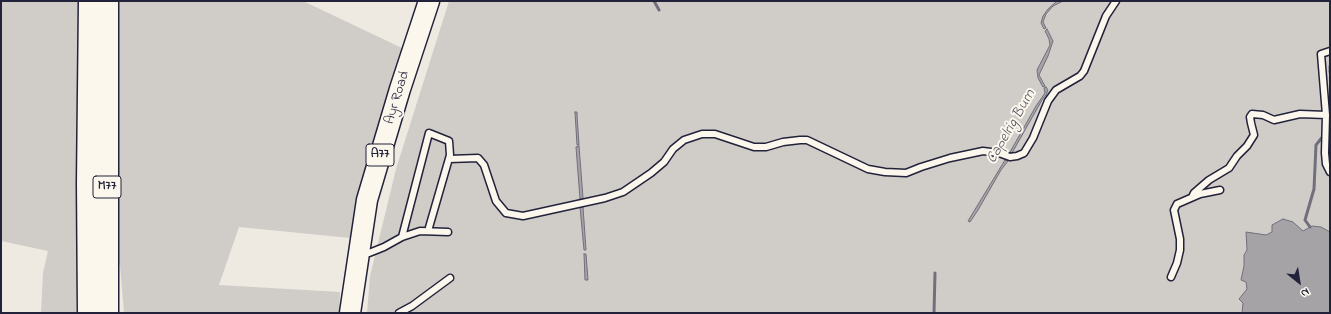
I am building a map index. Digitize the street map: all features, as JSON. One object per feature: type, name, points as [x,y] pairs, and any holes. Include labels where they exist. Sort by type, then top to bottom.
[{"type":"highway","name":"M77","points":[[89,313],[88,183],[90,1]]},
{"type":"highway","name":"M77","points":[[107,1],[107,313]]},
{"type":"highway","points":[[86,313],[89,268]]},
{"type":"main road","name":"Ayr Road","points":[[350,313],[367,200],[400,89],[429,1]]},
{"type":"lane","points":[[449,159],[478,158],[484,166],[496,201],[506,213],[523,216],[605,198],[623,192],[651,173],[664,162],[673,149],[684,140],[702,134],[715,134],[754,147],[766,147],[783,142],[808,140],[868,169],[885,172],[906,173],[950,158],[983,151],[1017,156],[1024,153],[1033,138],[1048,101],[1056,90],[1080,76],[1084,72],[1106,16],[1116,1]]},
{"type":"lane","points":[[1330,51],[1321,54],[1326,115],[1325,153],[1326,164],[1330,172]]},
{"type":"lane","points":[[1192,197],[1202,185],[1229,168],[1234,163],[1237,156],[1247,146],[1254,135],[1250,123],[1250,117],[1252,114],[1264,115],[1274,120],[1300,114],[1326,115]]},
{"type":"lane","points":[[402,237],[428,133],[449,141],[450,155],[428,231]]},
{"type":"lane","points":[[1171,277],[1180,250],[1180,239],[1174,210],[1177,204],[1200,194],[1220,190]]},
{"type":"lane","points":[[359,252],[369,253],[402,237],[420,231],[448,232]]},
{"type":"lane","points":[[399,313],[412,306],[450,278]]},
{"type":"shaded area","points":[[1,1],[303,1],[402,48],[350,238],[239,227],[219,285],[340,292],[339,313],[124,313],[120,265],[78,256],[76,313],[41,313],[43,273],[48,251],[1,241]]},
{"type":"shaded area","points":[[449,1],[1330,1],[1330,313],[367,313],[370,276],[396,169]]},
{"type":"shaded area","points":[[1057,1],[1063,1],[1053,6],[1046,14],[1043,22],[1046,28],[1044,29],[1041,23],[1043,16]]},
{"type":"shaded area","points":[[1047,29],[1053,41],[1039,75],[1045,86],[1043,87],[1038,78],[1037,70],[1050,45],[1045,31]]},
{"type":"shaded area","points":[[1046,87],[1048,90],[1046,95],[1012,153],[1010,152],[1045,93],[1044,88]]},
{"type":"shaded area","points":[[575,112],[577,112],[579,145],[577,145]]},
{"type":"shaded area","points":[[579,146],[583,198],[580,199],[576,147]]},
{"type":"shaded area","points":[[1005,160],[1008,161],[970,222],[968,221]]},
{"type":"shaded area","points":[[580,207],[583,207],[586,250],[584,250]]},
{"type":"shaded area","points":[[1283,219],[1293,222],[1303,231],[1312,226],[1321,227],[1330,232],[1330,313],[1242,313],[1243,303],[1239,299],[1247,289],[1246,282],[1241,280],[1244,266],[1244,255],[1247,250],[1246,232],[1266,235],[1272,232],[1272,225]]},
{"type":"shaded area","points":[[584,254],[586,254],[588,280],[585,280]]},
{"type":"waterway","points":[[654,1],[659,10]]},
{"type":"waterway","points":[[1330,66],[1330,72]]},
{"type":"waterway","points":[[1330,100],[1330,108]]},
{"type":"waterway","points":[[1310,227],[1305,220],[1314,189],[1316,145],[1324,135]]},
{"type":"waterway","name":"Capelrig Burn","points":[[934,313],[935,273]]}]
